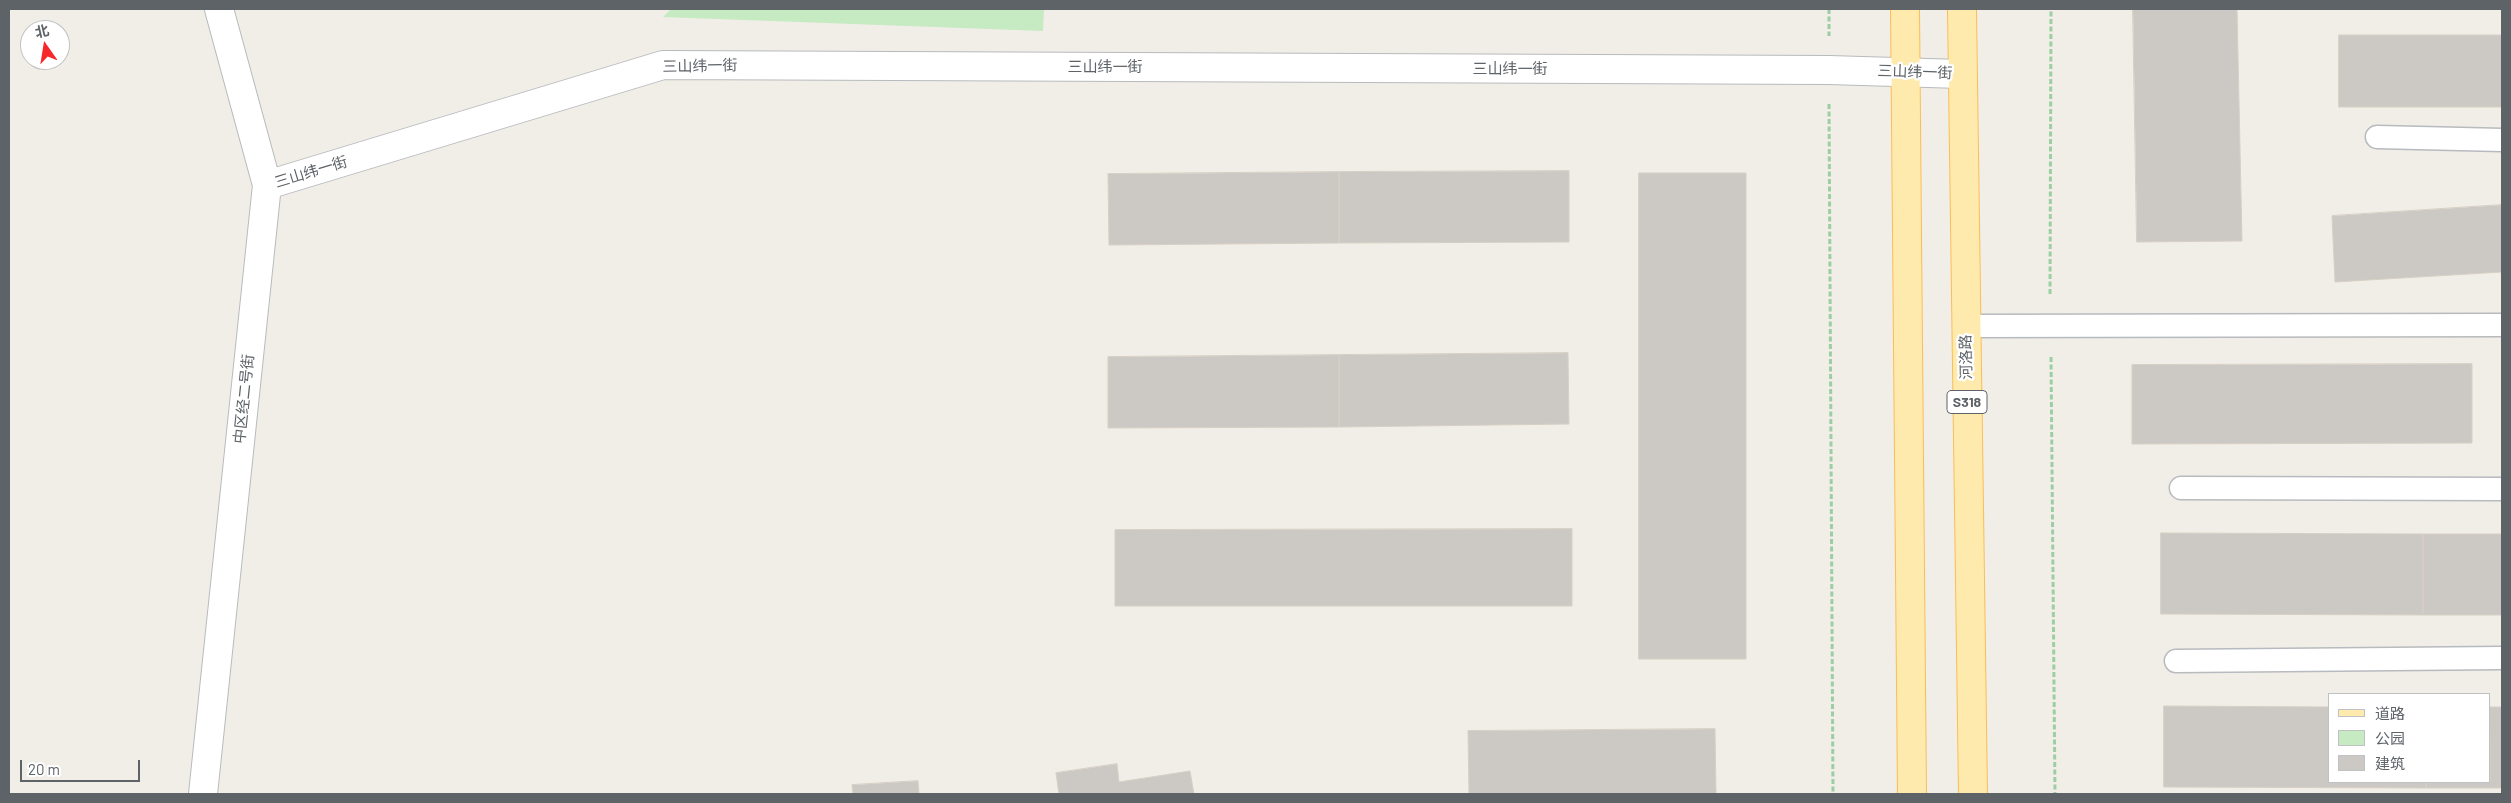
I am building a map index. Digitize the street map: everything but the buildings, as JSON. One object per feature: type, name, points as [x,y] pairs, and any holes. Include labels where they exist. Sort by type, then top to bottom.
[{"type":"main road","points":[[1905,9],[1912,794]]},
{"type":"main road","name":"河洛路","points":[[1962,9],[1961,74],[1973,794]]},
{"type":"street","name":"中区经二号街","points":[[203,794],[267,185],[219,9]]},
{"type":"street","name":"三山纬一街","points":[[267,185],[663,64],[1829,70],[1961,74]]},
{"type":"lane","points":[[2377,138],[2502,140]]},
{"type":"lane","points":[[1965,326],[2502,326]]},
{"type":"lane","points":[[2182,488],[2502,489]]},
{"type":"lane","points":[[2176,661],[2502,658]]},
{"type":"path","points":[[1829,9],[1833,794]]},
{"type":"path","points":[[2052,9],[2050,325],[2055,794]]},
{"type":"green space","points":[[671,9],[1044,9],[1043,31],[663,17]]}]
